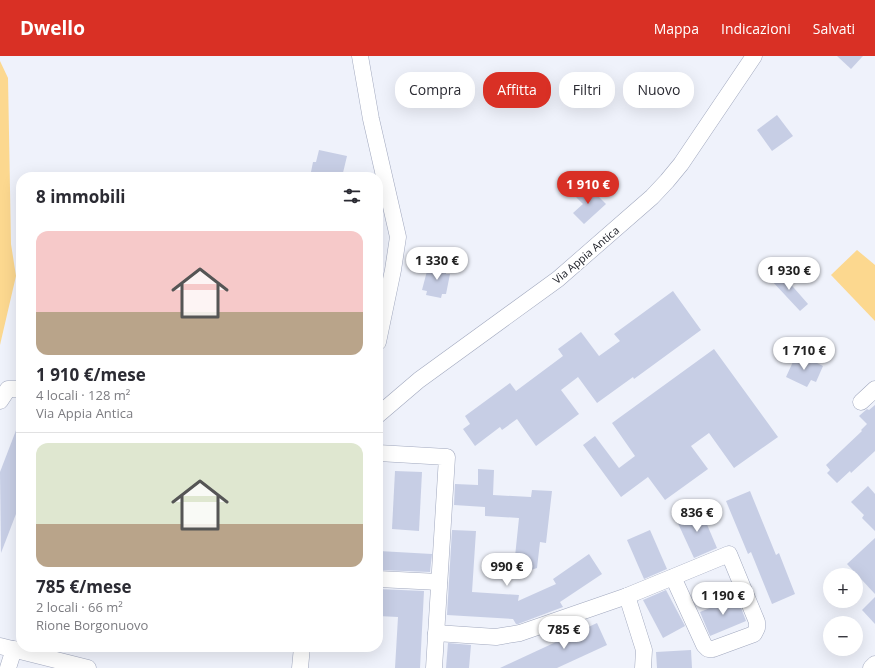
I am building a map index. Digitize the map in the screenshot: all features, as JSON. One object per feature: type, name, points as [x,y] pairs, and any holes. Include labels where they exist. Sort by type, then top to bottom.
[{"type":"street","points":[[360,56],[371,119],[398,237],[383,318]]},
{"type":"street","name":"Via Appia Antica","points":[[383,411],[431,370],[558,279],[652,197],[681,164],[754,56]]},
{"type":"street","points":[[0,401],[8,389],[16,389]]},
{"type":"street","points":[[861,402],[875,389]]},
{"type":"street","points":[[383,453],[447,457],[434,668]]},
{"type":"street","points":[[436,633],[496,637],[520,633],[627,596],[728,554],[757,622],[757,628],[754,634],[713,649],[708,649],[704,645],[673,577]]},
{"type":"street","points":[[383,579],[440,582]]},
{"type":"street","points":[[627,596],[644,650],[643,668]]},
{"type":"street","points":[[7,648],[8,668]]},
{"type":"street","points":[[23,652],[88,668]]},
{"type":"street","points":[[300,668],[302,652]]},
{"type":"street","points":[[871,668],[875,664]]},
{"type":"shaded area","points":[[0,61],[8,78],[11,244],[16,276],[0,345]]},
{"type":"shaded area","points":[[857,250],[875,265],[875,321],[831,275]]},
{"type":"building","points":[[837,56],[863,56],[851,69]]},
{"type":"building","points":[[777,115],[793,136],[772,151],[757,130]]},
{"type":"building","points":[[319,150],[347,156],[343,172],[311,172],[313,162],[316,162]]},
{"type":"building","points":[[588,186],[606,204],[584,224],[573,213],[583,204],[576,197]]},
{"type":"building","points":[[432,264],[447,267],[446,274],[450,274],[446,294],[442,294],[441,298],[426,295],[427,291],[422,290],[427,271],[431,272]]},
{"type":"building","points":[[780,272],[808,304],[800,311],[771,280]]},
{"type":"building","points":[[673,291],[701,330],[634,379],[633,377],[597,403],[578,377],[561,390],[579,414],[536,446],[517,419],[502,430],[500,427],[475,446],[463,429],[470,424],[465,416],[510,383],[516,391],[563,356],[558,349],[581,332],[599,356],[620,341],[614,334]]},
{"type":"building","points":[[714,349],[778,437],[734,468],[709,433],[691,446],[708,469],[665,500],[648,477],[621,497],[583,445],[595,436],[619,468],[635,456],[612,423]]},
{"type":"building","points":[[797,353],[823,366],[816,382],[811,380],[807,387],[786,377]]},
{"type":"building","points":[[875,405],[875,451],[851,473],[850,471],[837,483],[827,473],[830,470],[826,465],[862,431],[861,430],[867,424],[859,416],[867,409],[869,410]]},
{"type":"building","points":[[16,430],[16,514],[1,553],[0,472]]},
{"type":"building","points":[[478,469],[494,470],[493,495],[531,497],[532,490],[552,491],[546,543],[540,542],[537,568],[513,576],[519,518],[485,516],[485,507],[454,505],[455,484],[478,485]]},
{"type":"building","points":[[395,471],[422,472],[419,531],[392,529]]},
{"type":"building","points":[[868,486],[875,494],[875,531],[862,518],[864,515],[851,502]]},
{"type":"building","points":[[750,491],[776,555],[779,553],[795,594],[772,604],[751,552],[748,554],[726,501]]},
{"type":"building","points":[[700,508],[717,548],[694,558],[676,519]]},
{"type":"building","points":[[452,530],[476,531],[472,592],[519,595],[518,601],[556,584],[553,579],[589,554],[602,574],[560,602],[563,607],[518,624],[516,624],[513,619],[447,615]]},
{"type":"building","points":[[650,530],[667,569],[644,579],[627,540]]},
{"type":"building","points":[[875,538],[875,594],[863,581],[863,568],[851,568],[847,564]]},
{"type":"building","points":[[383,551],[432,554],[430,572],[383,570]]},
{"type":"building","points":[[383,589],[424,591],[420,668],[395,668],[398,617],[383,616]]},
{"type":"building","points":[[666,590],[685,626],[663,638],[643,600]]},
{"type":"building","points":[[737,597],[746,621],[710,636],[700,612]]},
{"type":"building","points":[[875,597],[875,624],[862,610]]},
{"type":"building","points":[[597,623],[607,645],[557,668],[500,668]]},
{"type":"building","points":[[448,643],[471,645],[469,668],[446,668]]},
{"type":"building","points":[[691,650],[692,668],[657,668],[656,652]]}]
